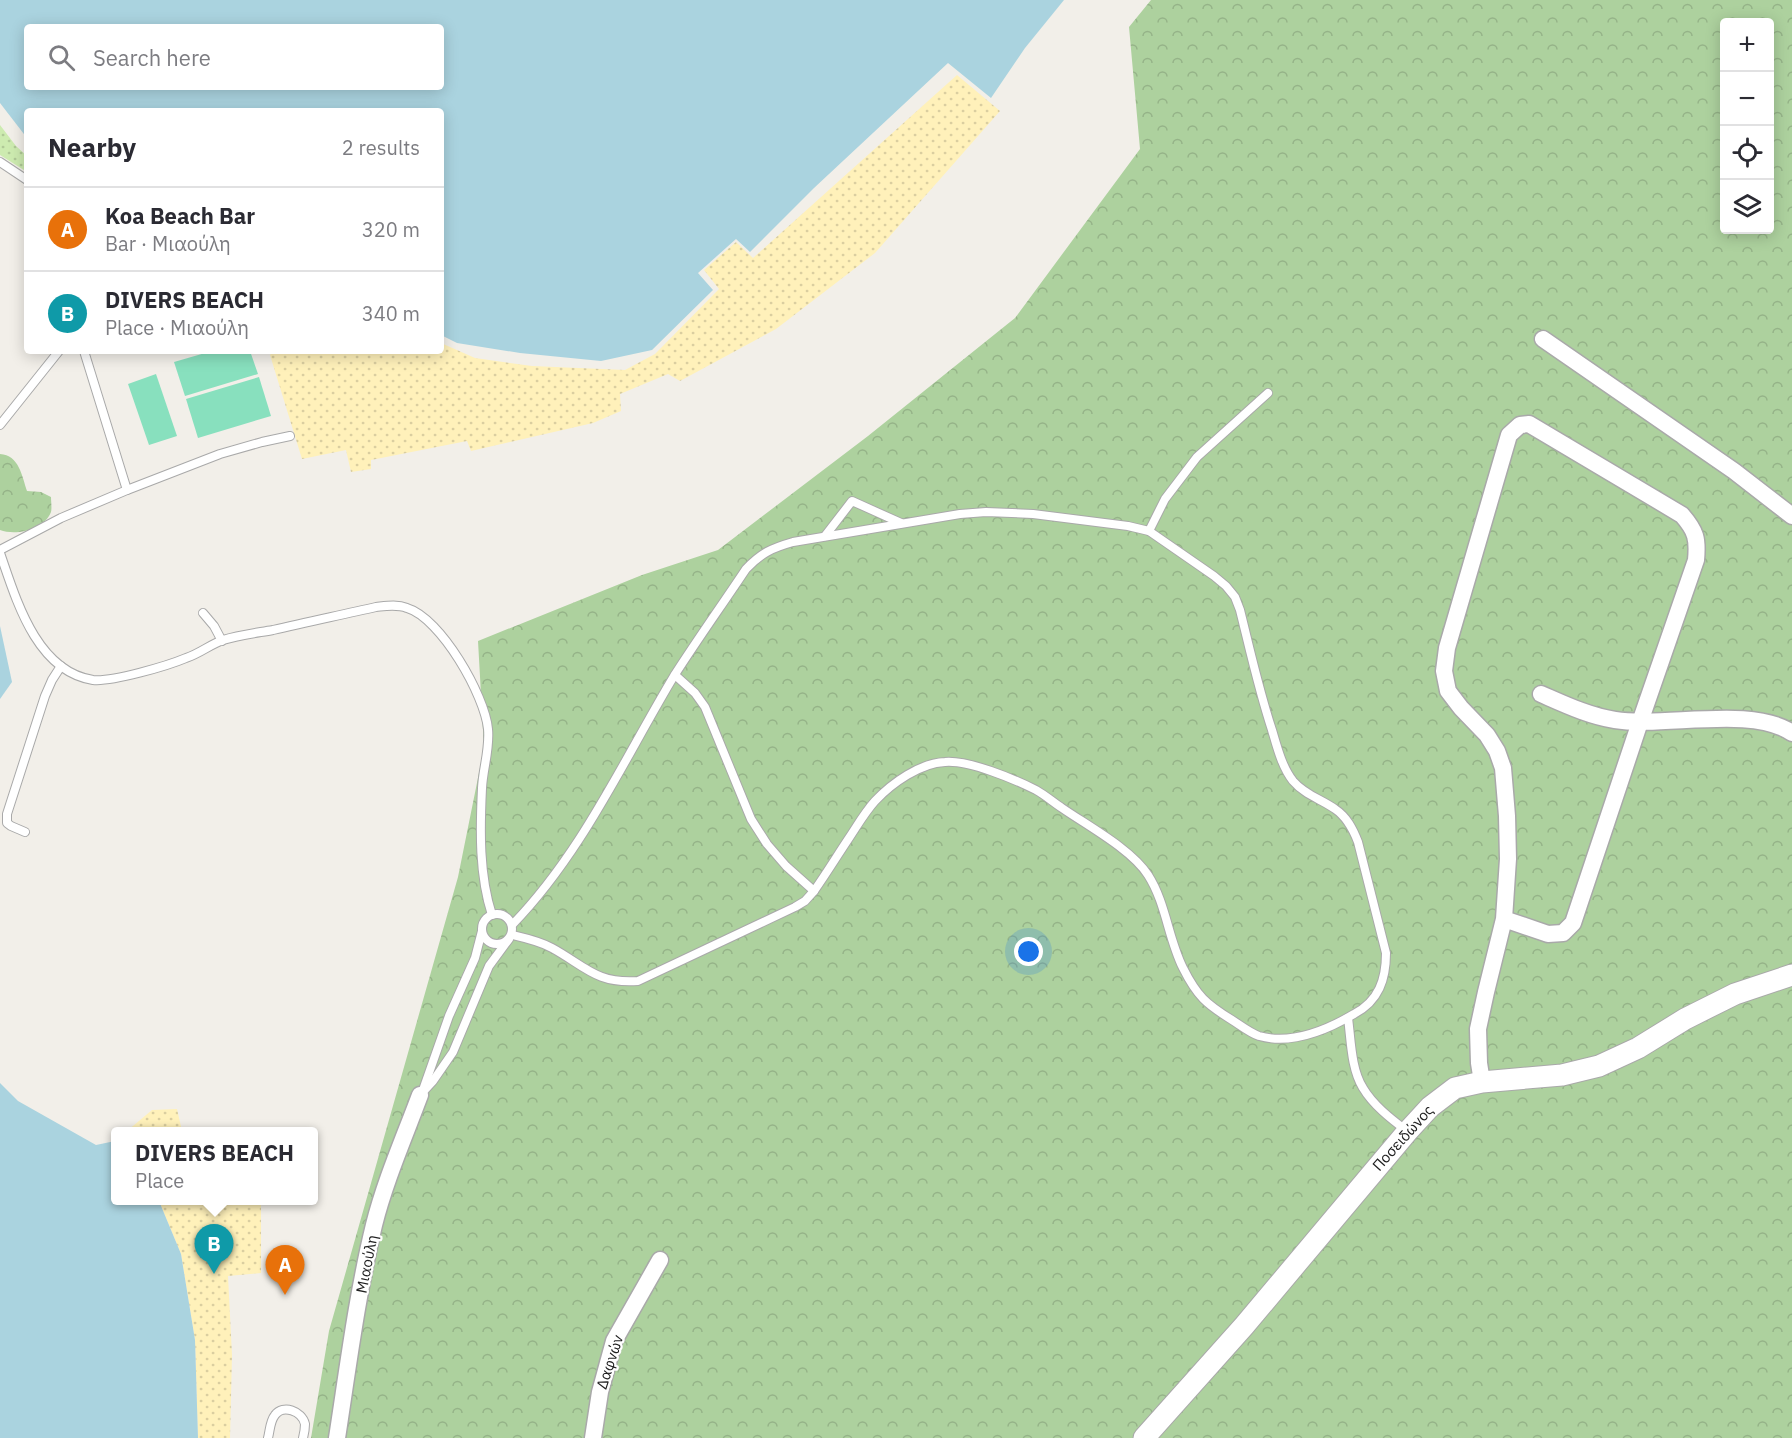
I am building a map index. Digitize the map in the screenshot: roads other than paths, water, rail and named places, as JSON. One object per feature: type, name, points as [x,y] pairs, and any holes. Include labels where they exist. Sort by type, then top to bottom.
[{"type":"street","points":[[1543,339],[1734,471],[1792,516]]},
{"type":"street","points":[[1482,1082],[1478,1029],[1504,919],[1508,859],[1503,768],[1497,751],[1487,735],[1448,691],[1444,671],[1447,648],[1509,435],[1520,425],[1529,424],[1682,515],[1692,527],[1698,543],[1696,560],[1574,923],[1563,933],[1548,934],[1504,919]]},
{"type":"street","points":[[1540,694],[1578,710],[1614,720],[1640,722],[1718,719],[1761,721],[1785,728],[1792,733]]},
{"type":"street","name":"Ποσειδώνος","points":[[1144,1438],[1244,1326],[1407,1132],[1430,1107],[1455,1088],[1482,1082],[1562,1075],[1599,1066],[1638,1048],[1685,1019],[1735,994],[1792,975]]},
{"type":"street","name":"Μιαούλη","points":[[337,1438],[354,1324],[375,1224],[420,1095]]},
{"type":"street","name":"Δαφνών","points":[[593,1438],[600,1392],[615,1341],[660,1260]]},
{"type":"lane","points":[[0,162],[24,178]]},
{"type":"lane","points":[[0,425],[57,354]]},
{"type":"lane","points":[[85,354],[127,490]]},
{"type":"lane","points":[[1149,531],[1166,499],[1197,457],[1268,393]]},
{"type":"lane","points":[[290,436],[230,451],[127,490],[61,519],[0,552],[19,609],[30,630],[61,666],[79,676],[94,680],[111,679],[188,658],[222,641],[365,610],[393,605],[414,611],[445,638],[477,690],[485,710],[489,743],[482,787],[482,867],[492,915]]},
{"type":"lane","points":[[825,536],[852,501],[901,524]]},
{"type":"lane","points":[[420,1095],[453,1052],[486,972],[510,937],[512,925],[548,884],[586,830],[675,675],[746,569],[757,557],[771,549],[793,542],[960,513],[1009,512],[1128,526],[1149,531],[1226,586],[1240,610],[1265,711],[1284,766],[1303,791],[1344,816],[1359,842],[1386,953],[1386,971],[1381,986],[1371,1000],[1359,1012],[1347,1018],[1297,1037],[1280,1039],[1258,1035],[1209,1006],[1195,990],[1182,966],[1156,891],[1147,874],[1133,858],[1037,791],[966,763],[944,762],[922,768],[896,783],[875,801],[805,901],[795,908],[638,981],[621,982],[601,977],[585,970],[550,947],[532,940],[510,937],[500,944],[495,944],[487,939],[482,930]]},
{"type":"lane","points":[[203,613],[214,626],[222,641]]},
{"type":"lane","points":[[25,832],[7,823],[7,814],[45,696],[61,666]]},
{"type":"lane","points":[[675,675],[695,693],[705,707],[751,819],[767,844],[786,866],[814,891]]},
{"type":"lane","points":[[420,1095],[449,1016],[475,958],[484,921],[492,915],[502,915],[510,920],[512,925]]},
{"type":"lane","points":[[1347,1018],[1356,1069],[1362,1087],[1375,1104],[1407,1132]]},
{"type":"lane","points":[[268,1438],[274,1416],[279,1411],[285,1410],[301,1415],[305,1425],[303,1438]]},
{"type":"water","points":[[0,0],[1064,0],[1025,48],[991,98],[948,63],[814,188],[750,252],[736,239],[698,273],[713,290],[652,350],[601,361],[520,353],[457,343],[444,336],[444,108],[24,108],[24,134],[0,103]]},
{"type":"water","points":[[0,626],[12,682],[0,699]]},
{"type":"water","points":[[0,1083],[18,1101],[96,1145],[111,1142],[111,1205],[161,1205],[181,1254],[195,1340],[198,1438],[0,1438]]},
{"type":"place","name":"DIVERS BEACH","points":[[214,1274]]},
{"type":"place","name":"Koa Beach Bar","points":[[285,1295]]}]
